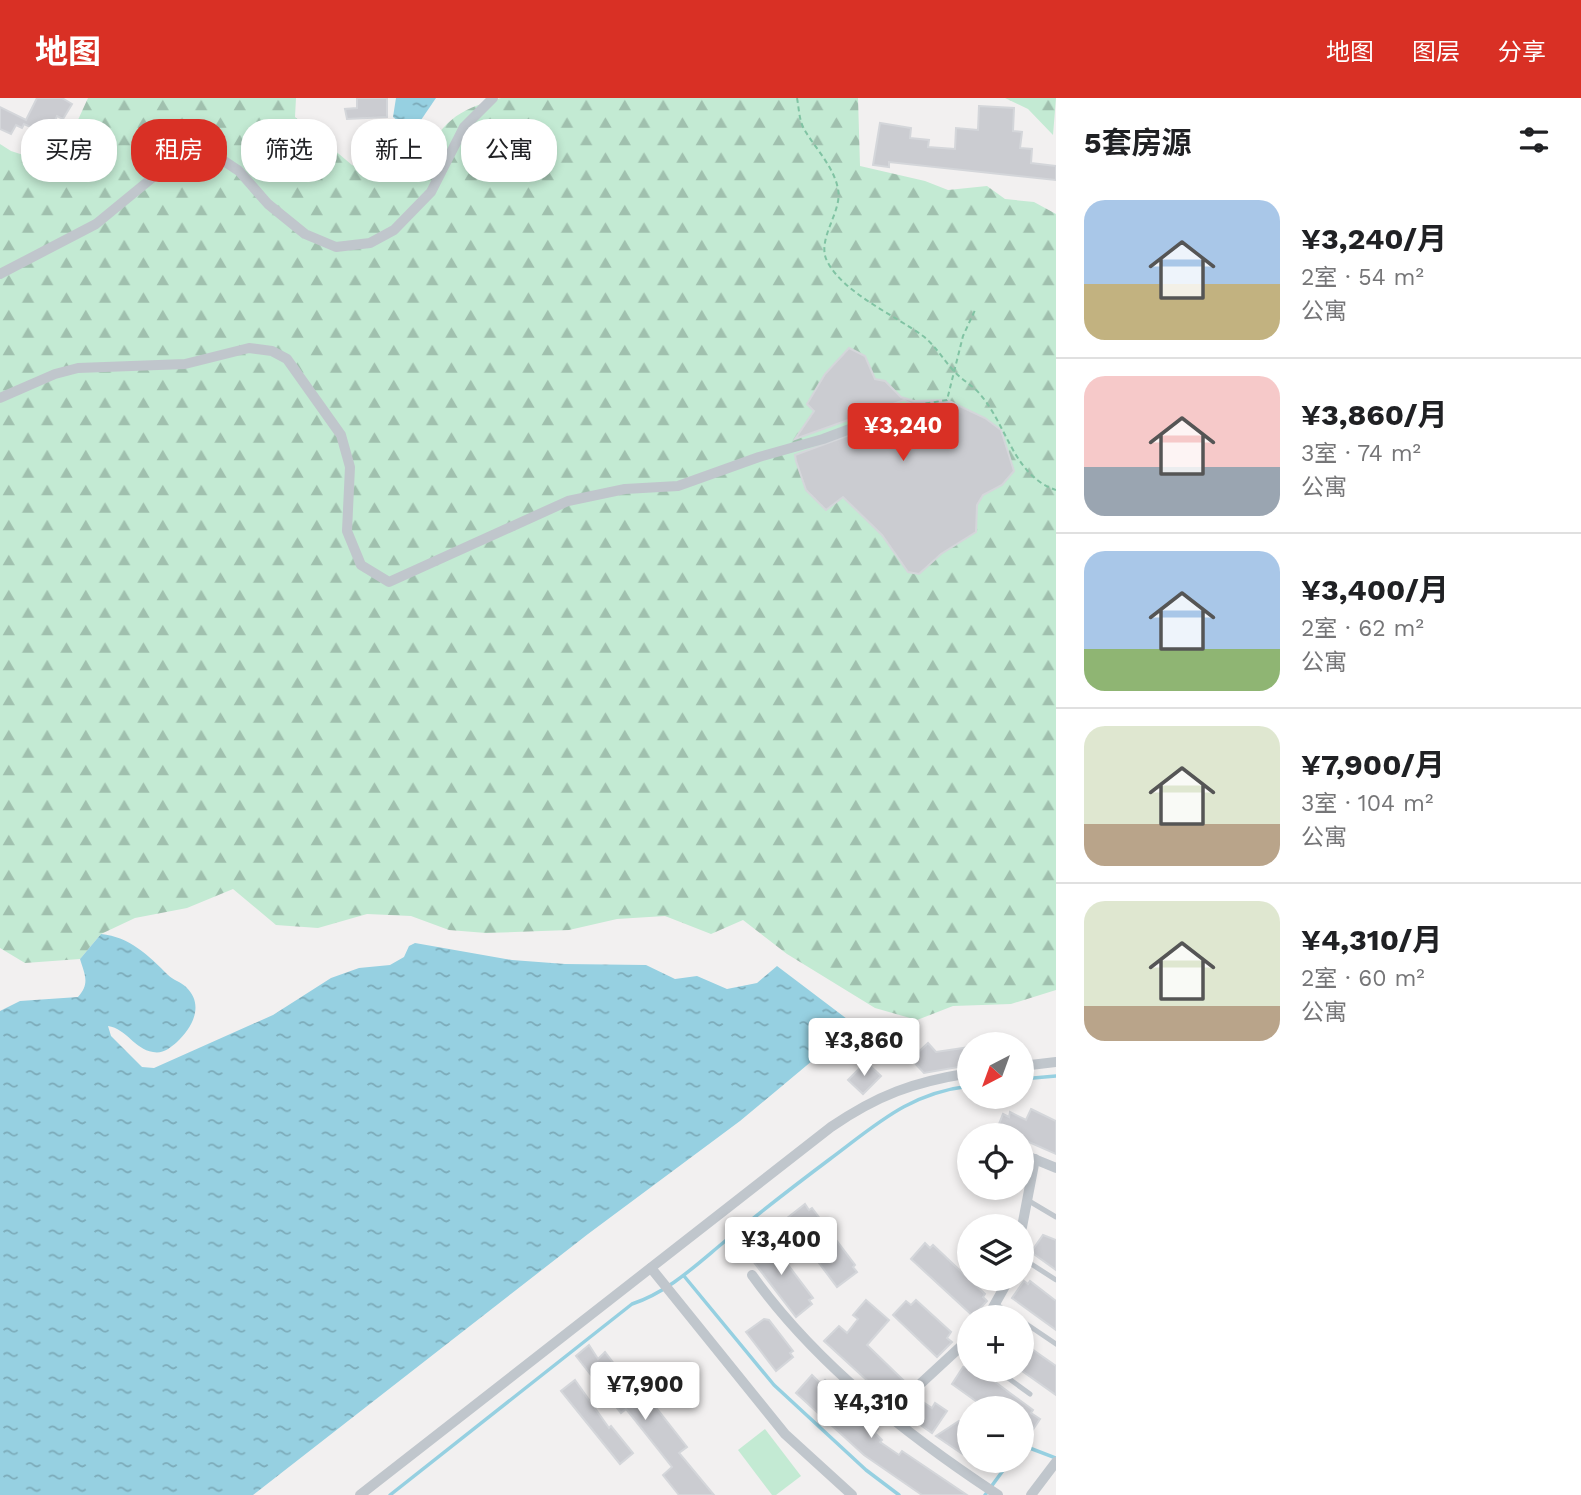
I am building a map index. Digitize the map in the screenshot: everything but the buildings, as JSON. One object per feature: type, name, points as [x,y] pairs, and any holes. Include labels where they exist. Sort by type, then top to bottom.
[{"type":"street","points":[[0,274],[96,224],[174,160],[215,155],[239,171],[268,204],[305,234],[336,247],[370,243],[394,230],[431,192],[464,127],[493,98]]},
{"type":"street","points":[[0,398],[55,374],[78,369],[185,364],[249,348],[272,351],[287,359],[341,435],[350,467],[347,531],[361,565],[389,582],[568,501],[625,489],[678,486],[759,457],[823,439],[906,408]]},
{"type":"street","points":[[1034,1065],[1056,1062]]},
{"type":"street","points":[[360,1495],[861,1107],[923,1081],[957,1075]]},
{"type":"street","points":[[1034,1166],[1035,1159],[1056,1168]]},
{"type":"street","points":[[1025,1214],[1029,1200]]},
{"type":"street","points":[[651,1268],[785,1434],[852,1495]]},
{"type":"street","points":[[752,1275],[803,1336],[890,1418],[998,1495]]},
{"type":"street","points":[[996,1304],[1003,1291]]},
{"type":"street","points":[[890,1418],[918,1386],[957,1353]]},
{"type":"street","points":[[1031,1495],[1056,1462]]},
{"type":"lane","points":[[1029,1200],[1056,1217]]},
{"type":"lane","points":[[1034,1266],[1056,1280]]},
{"type":"lane","points":[[1034,1329],[1056,1344]]},
{"type":"lane","points":[[1014,1382],[1030,1394]]},
{"type":"path","points":[[797,98],[802,126],[824,158],[839,190],[825,246],[827,261],[854,290],[890,317],[924,337],[953,371],[978,391],[998,417],[1024,469],[1039,484],[1056,489]]},
{"type":"path","points":[[906,408],[947,400],[963,336],[976,308]]},
{"type":"green space","points":[[88,98],[296,98],[295,117],[297,119],[241,119],[241,182],[337,182],[337,152],[351,164],[351,182],[447,182],[447,124],[472,107],[501,98],[858,98],[860,166],[925,181],[948,190],[987,186],[1005,199],[1034,202],[1056,214],[1056,990],[1011,1004],[953,1006],[917,1020],[875,1008],[787,954],[743,920],[711,934],[665,916],[617,919],[569,930],[486,933],[449,930],[411,916],[367,914],[318,928],[276,925],[233,889],[187,908],[135,918],[101,934],[80,959],[25,963],[0,948],[0,144],[21,154],[21,182],[117,182],[117,119],[78,119]]},
{"type":"green space","points":[[1005,98],[1056,98],[1053,135],[1028,109]]},
{"type":"green space","points":[[765,1429],[801,1476],[776,1495],[772,1495],[738,1450]]},
{"type":"water","points":[[396,98],[436,98],[422,119],[393,117]]},
{"type":"water","points":[[101,934],[121,939],[138,948],[170,977],[186,987],[195,1001],[194,1016],[187,1030],[177,1042],[163,1051],[146,1050],[120,1031],[108,1026],[111,1036],[142,1067],[154,1068],[273,1015],[331,978],[359,968],[390,965],[404,957],[409,946],[415,943],[512,960],[646,965],[675,979],[697,976],[727,989],[757,983],[777,966],[855,1025],[740,1121],[588,1234],[253,1495],[0,1495],[0,1011],[20,1001],[78,997],[85,983],[80,959]]},
{"type":"waterway","points":[[1034,1078],[1056,1076]]},
{"type":"waterway","points":[[390,1495],[632,1304],[657,1293],[681,1277],[879,1122],[929,1095],[957,1088]]},
{"type":"waterway","points":[[684,1276],[774,1385],[866,1470],[899,1495]]},
{"type":"waterway","points":[[1034,1450],[1056,1458]]},
{"type":"waterway","points":[[985,1495],[1001,1473]]}]
